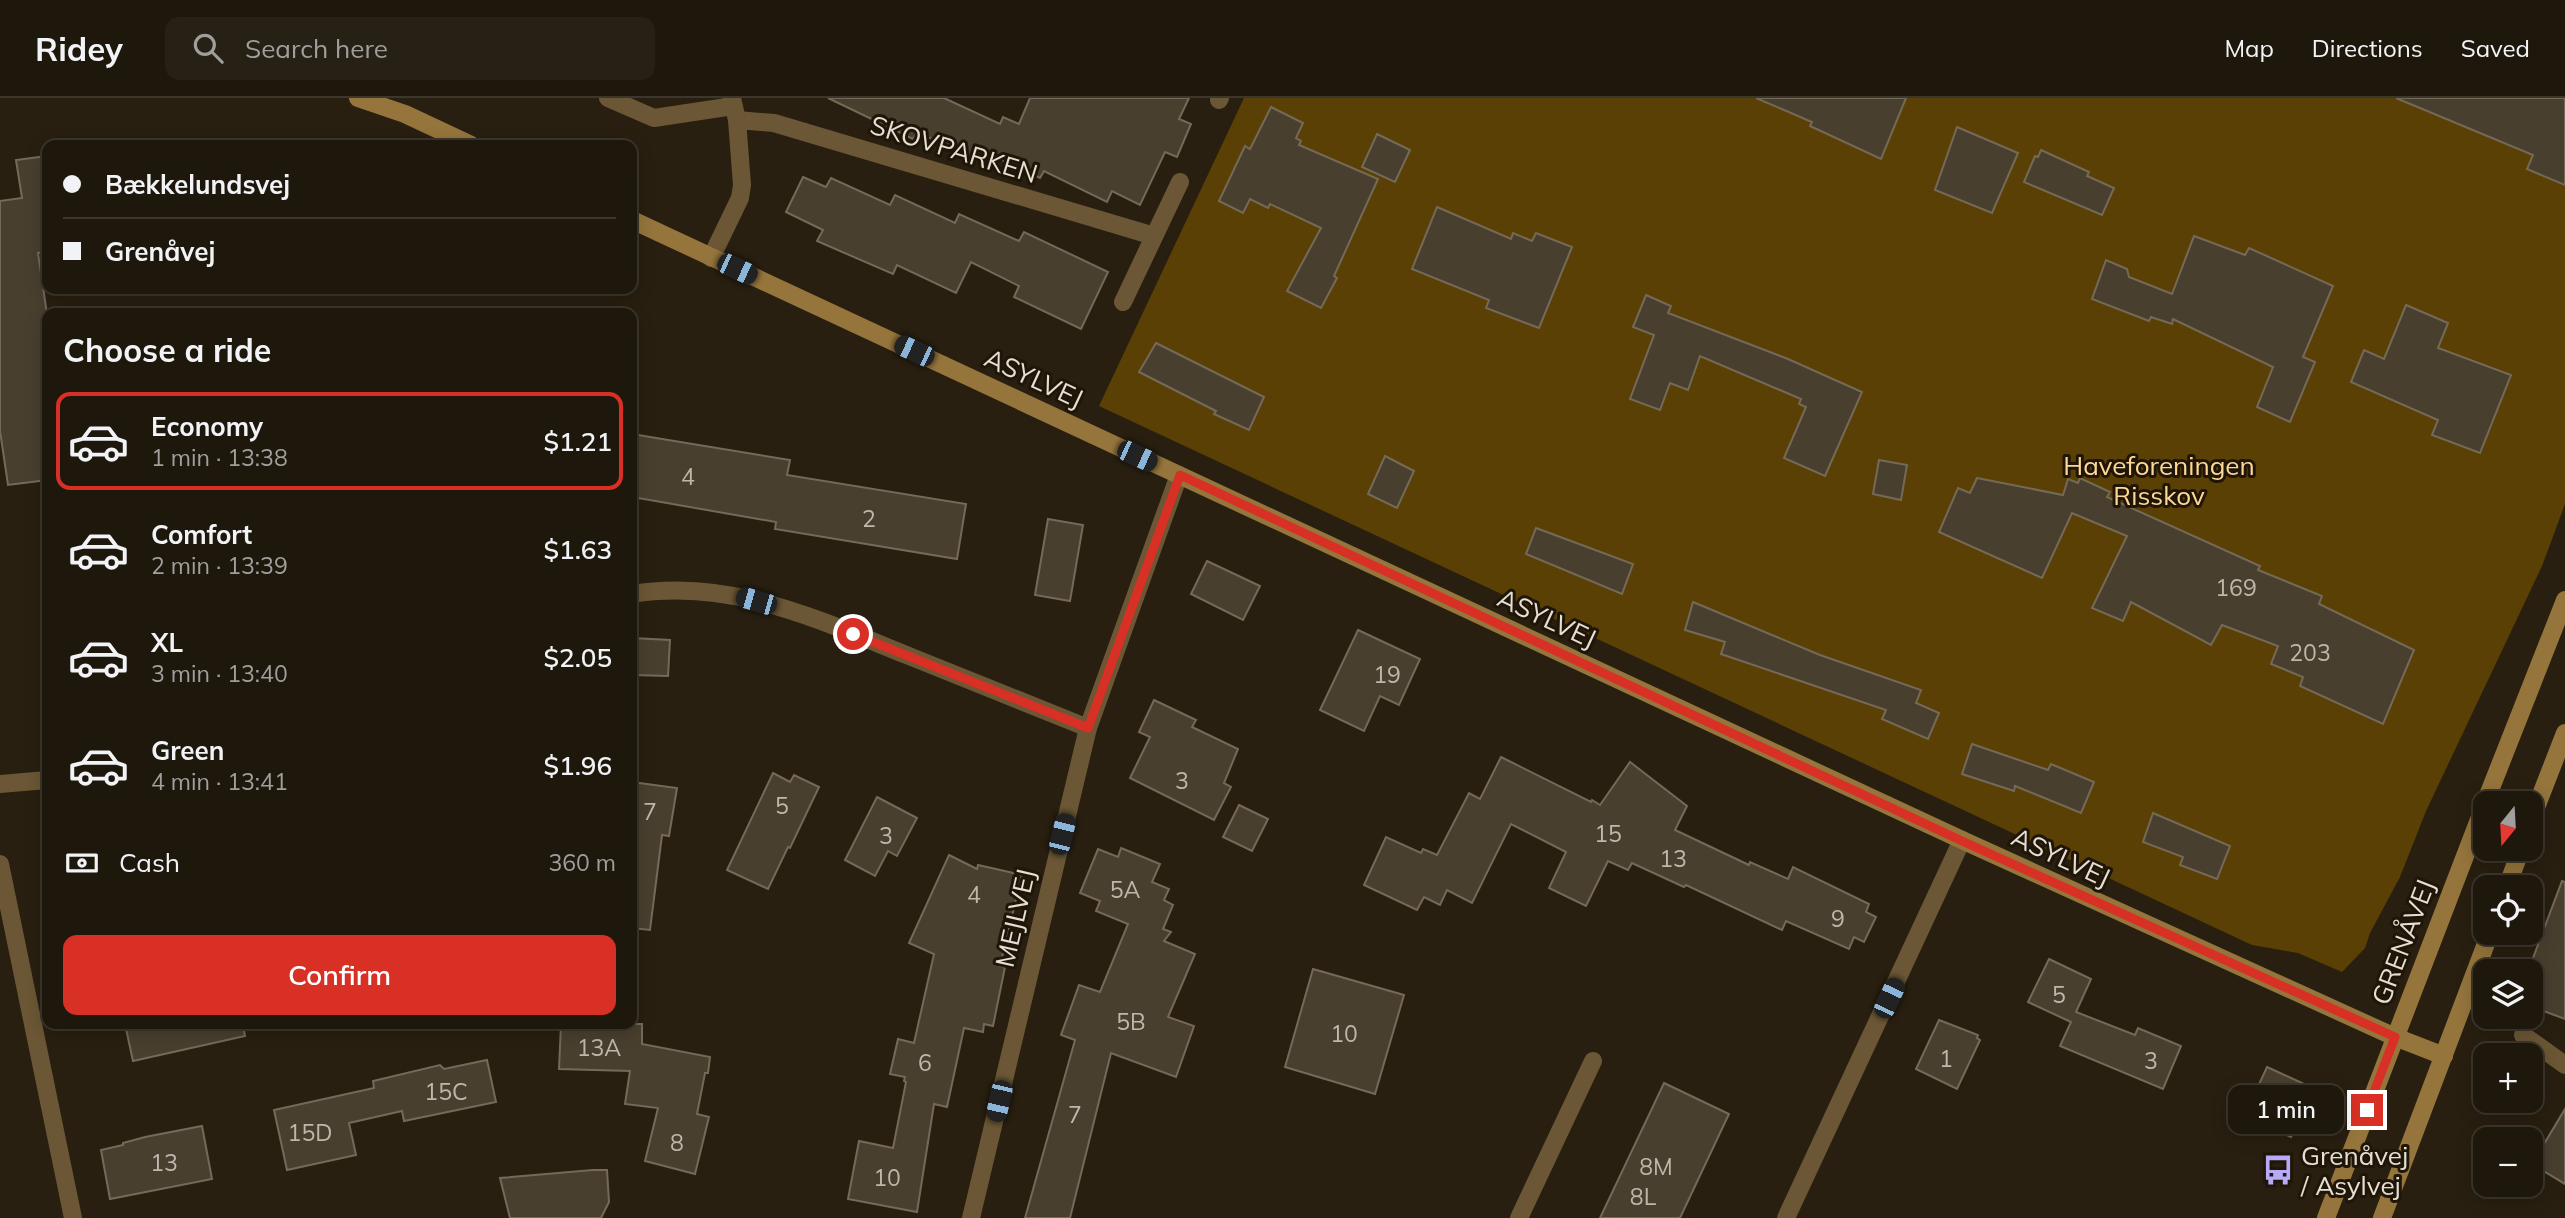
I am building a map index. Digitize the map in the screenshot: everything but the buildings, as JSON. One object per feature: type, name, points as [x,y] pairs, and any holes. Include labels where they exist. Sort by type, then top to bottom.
[{"type":"street","points":[[358,98],[405,114],[460,140]]},
{"type":"street","name":"SKOVPARKEN","points":[[608,98],[654,118],[734,108],[774,123],[1154,236]]},
{"type":"street","points":[[712,258],[740,198],[742,185],[734,108]]},
{"type":"street","points":[[1123,302],[1180,182]]},
{"type":"street","name":"ASYLVEJ","points":[[637,222],[1962,841],[2395,1037],[2444,1056]]},
{"type":"street","name":"MEJLVEJ","points":[[971,1218],[1088,728],[1180,475]]},
{"type":"street","points":[[637,593],[661,589],[714,591],[809,616],[1088,728]]},
{"type":"street","name":"GRENÅVEJ","points":[[2490,791],[2565,600]]},
{"type":"street","points":[[2542,791],[2565,733]]},
{"type":"street","points":[[0,784],[42,780]]},
{"type":"street","name":"GRENÅVEJ","points":[[2326,1218],[2473,835]]},
{"type":"street","points":[[1786,1218],[1962,841]]},
{"type":"street","points":[[0,864],[74,1218]]},
{"type":"street","points":[[2382,1218],[2486,945]]},
{"type":"street","points":[[2523,1035],[2565,1065]]},
{"type":"street","points":[[1519,1218],[1593,1061]]},
{"type":"green space","name":"Haveforeningen Risskov","points":[[1244,98],[2565,98],[2565,504],[2542,566],[2426,811],[2400,877],[2370,933],[2365,948],[2342,972],[2298,953],[2252,945],[1099,406]]},
{"type":"place","name":"Grenåvej / Asylvej","points":[[2278,1170]]},
{"type":"route","points":[[853,634],[1088,728],[1180,475],[1962,841],[2395,1037],[2367,1110]]}]
